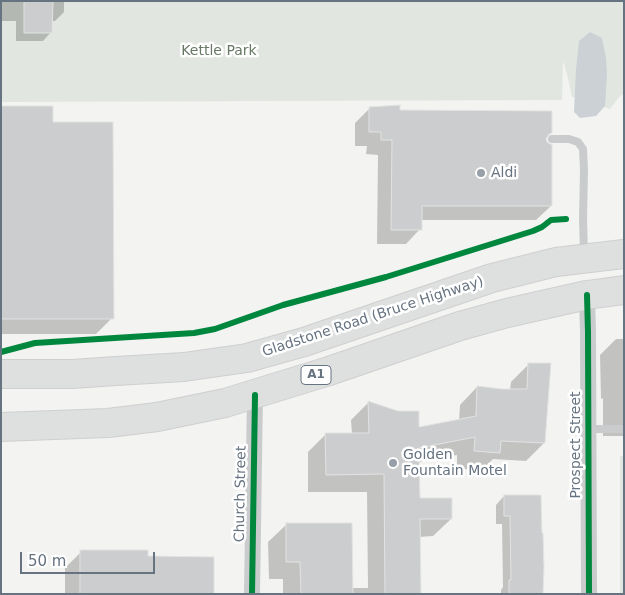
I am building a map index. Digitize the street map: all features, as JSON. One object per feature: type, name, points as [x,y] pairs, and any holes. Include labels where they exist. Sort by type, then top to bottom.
[{"type":"highway","name":"Gladstone Road (Bruce Highway)","points":[[1,374],[116,372],[184,367],[247,358],[304,342],[492,278],[584,258],[624,254]]},
{"type":"highway","name":"Prospect Street","points":[[584,258],[587,295]]},
{"type":"highway","name":"A1","points":[[1,427],[108,423],[157,418],[255,395],[460,326],[507,313],[587,295],[624,290]]},
{"type":"street","name":"Prospect Street","points":[[587,295],[589,594]]},
{"type":"street","name":"Church Street","points":[[252,594],[255,395]]},
{"type":"lane","points":[[552,139],[569,139],[578,142],[583,149],[584,258]]},
{"type":"lane","points":[[589,429],[624,429]]},
{"type":"green space","name":"Kettle Park","points":[[1,1],[624,1],[624,94],[620,96],[610,109],[572,97],[563,61],[562,100],[1,102]]},
{"type":"green space","points":[[620,456],[624,456],[624,594],[620,594]]},
{"type":"shaded area","points":[[590,32],[602,38],[607,74],[605,106],[596,116],[580,118],[574,112],[579,41]]},
{"type":"building","points":[[24,1],[53,1],[52,33],[24,33]]},
{"type":"building","name":"Aldi","points":[[400,105],[400,110],[552,111],[552,133],[546,139],[552,145],[552,206],[422,206],[422,230],[391,230],[392,140],[381,140],[381,132],[369,132],[369,107]]},
{"type":"building","points":[[1,106],[53,106],[53,122],[113,122],[114,319],[1,319]]},
{"type":"building","points":[[528,363],[551,363],[545,443],[501,441],[500,453],[474,451],[475,437],[419,448],[420,498],[452,498],[452,519],[420,519],[421,594],[385,594],[384,474],[326,475],[325,433],[369,433],[368,401],[398,411],[419,411],[419,427],[476,416],[477,386],[527,389]]},
{"type":"building","points":[[504,495],[541,495],[544,567],[543,594],[509,594],[509,580],[511,580],[510,516],[504,516]]},
{"type":"building","points":[[286,523],[352,523],[353,594],[301,594],[300,562],[286,562]]},
{"type":"building","points":[[80,550],[148,550],[148,556],[214,557],[214,594],[80,594]]},
{"type":"cycle path","points":[[1,352],[35,343],[194,333],[215,329],[283,305],[386,277],[533,231],[551,220],[566,219]]},
{"type":"cycle path","points":[[587,295],[589,594]]},
{"type":"cycle path","points":[[252,594],[255,395]]},
{"type":"place","name":"Aldi","points":[[481,173]]},
{"type":"place","name":"Golden Fountain Motel","points":[[393,463]]}]
